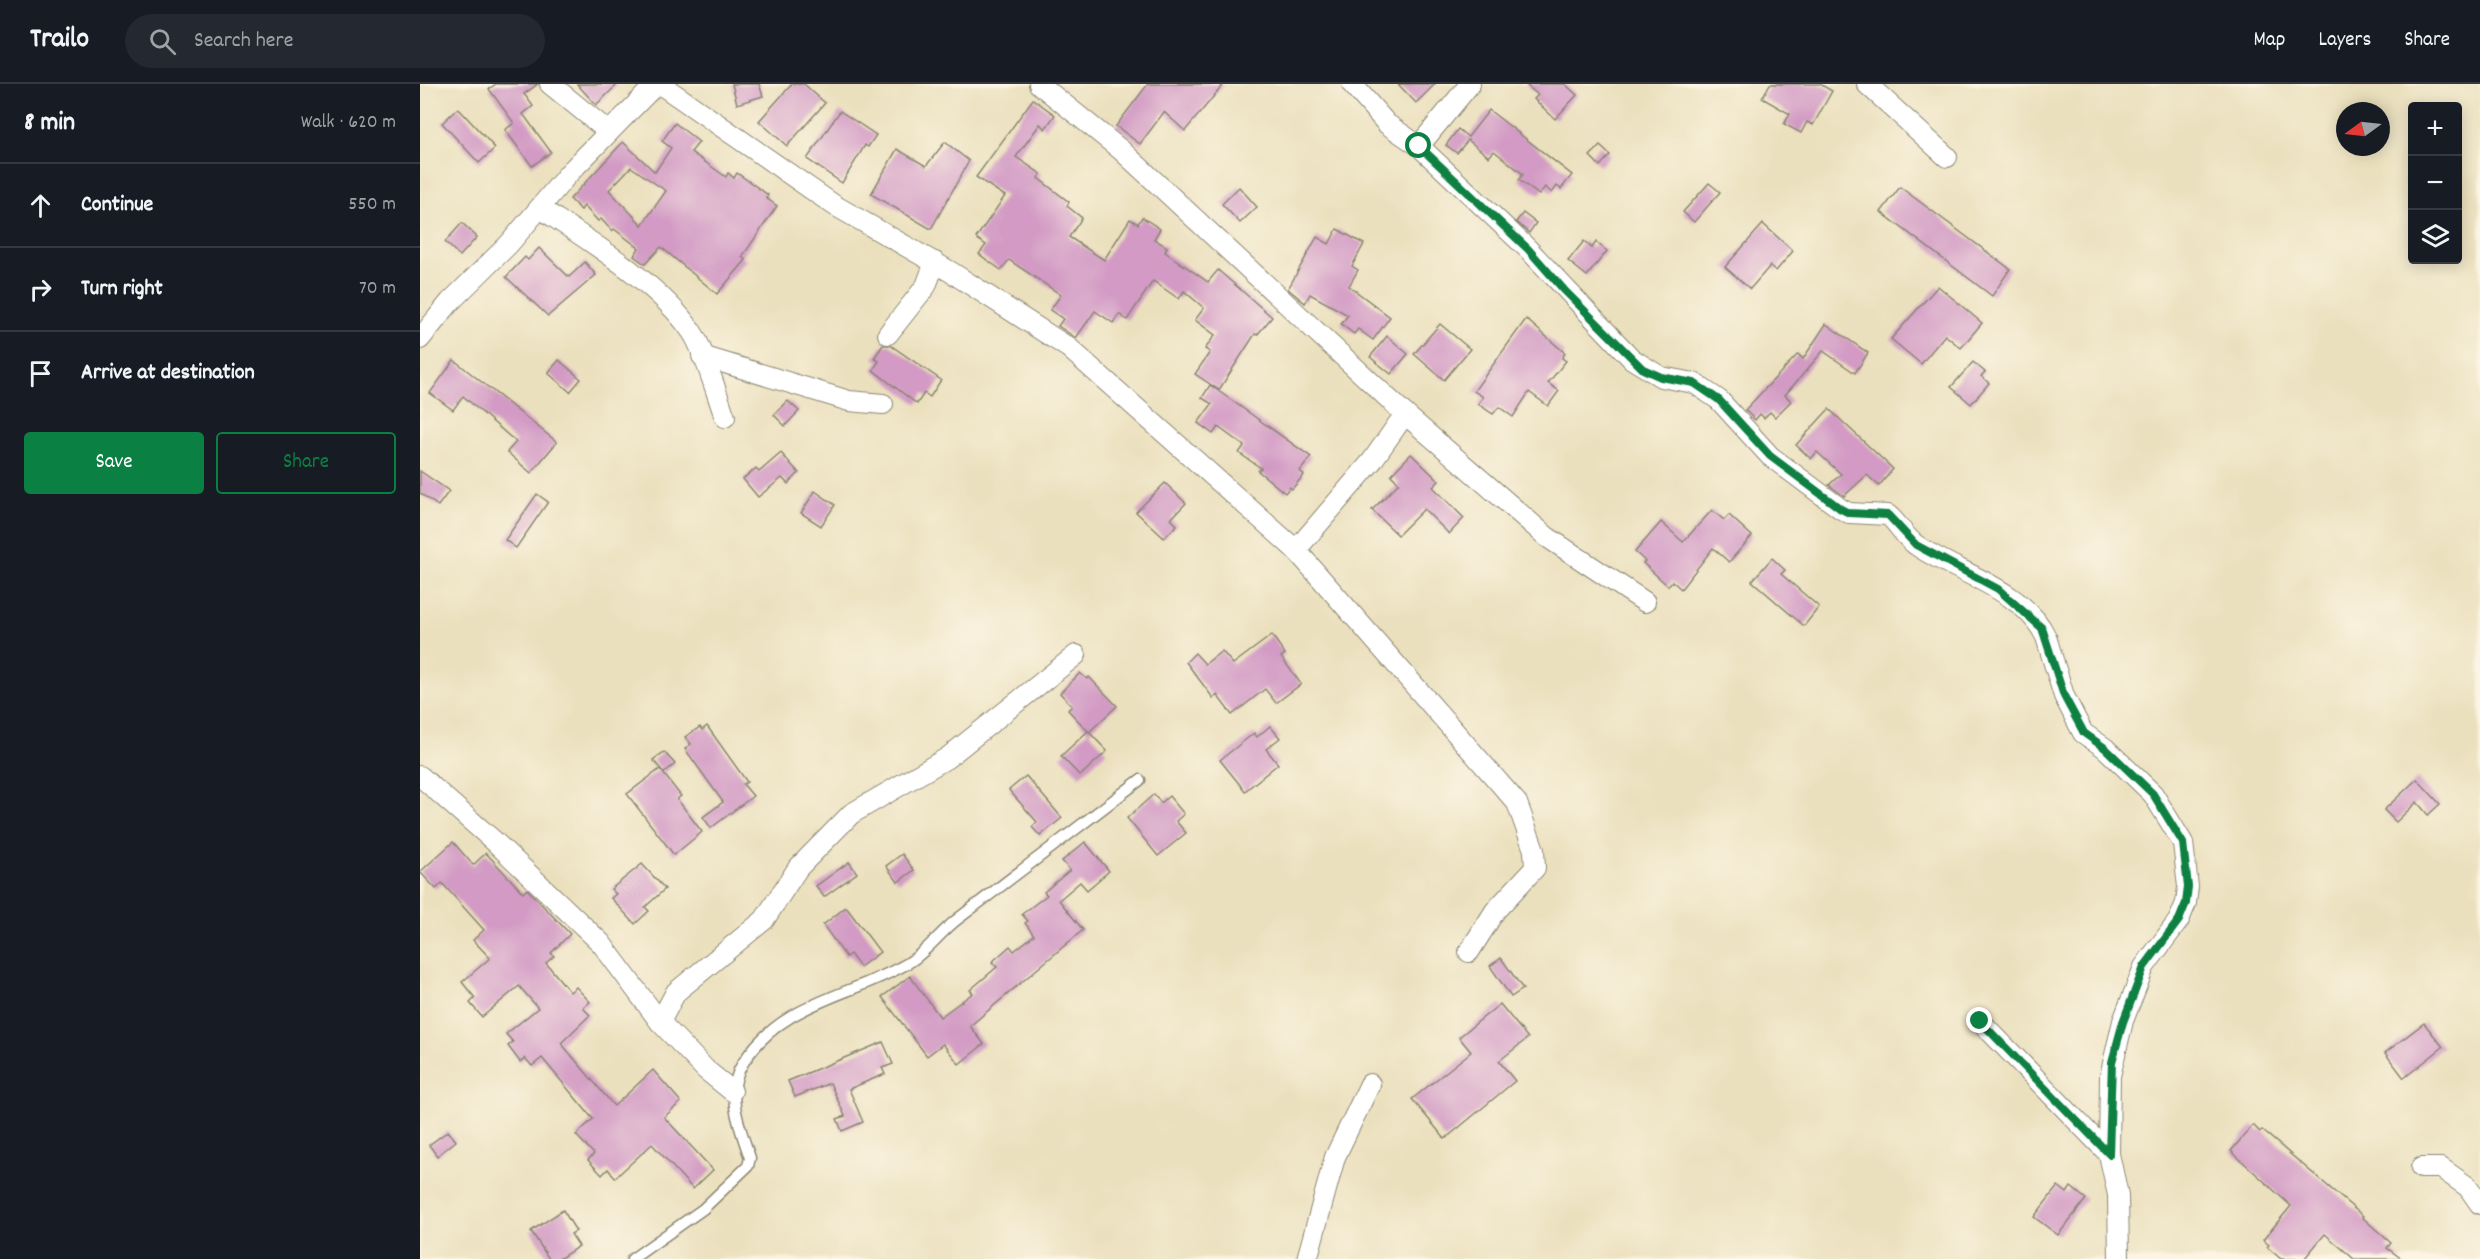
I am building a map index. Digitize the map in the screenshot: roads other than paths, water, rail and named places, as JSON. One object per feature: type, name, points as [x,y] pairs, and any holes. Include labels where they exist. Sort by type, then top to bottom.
[{"type":"street","points":[[550,84],[609,132]]},
{"type":"street","points":[[420,339],[450,302],[509,244],[609,132],[656,84]]},
{"type":"street","points":[[660,84],[834,205],[935,262],[1070,348],[1296,550],[1517,803],[1534,850],[1535,868],[1495,910],[1468,952]]},
{"type":"street","points":[[1039,84],[1121,150],[1405,414],[1547,537],[1646,602]]},
{"type":"street","points":[[1352,84],[1387,124],[1419,146],[1528,249],[1565,291],[1643,369],[1661,377],[1694,383],[1719,400],[1770,456],[1824,497],[1849,513],[1888,515],[1916,545],[1998,589],[2042,628],[2064,696],[2084,733],[2105,748],[2153,794],[2183,843],[2188,887],[2186,903],[2179,920],[2144,967],[2123,1022],[2112,1062],[2109,1154],[2118,1195],[2119,1259]]},
{"type":"street","points":[[1419,146],[1470,84]]},
{"type":"street","points":[[1867,84],[1947,156]]},
{"type":"street","points":[[540,208],[594,245],[659,296],[693,333],[725,417]]},
{"type":"street","points":[[888,334],[926,286],[935,262]]},
{"type":"street","points":[[702,356],[849,400],[883,404]]},
{"type":"street","points":[[1296,550],[1372,462],[1405,414]]},
{"type":"street","points":[[660,1022],[676,992],[764,920],[798,868],[850,814],[948,758],[1076,655]]},
{"type":"street","points":[[420,776],[494,841],[601,943],[660,1022],[706,1070],[732,1090]]},
{"type":"street","points":[[1980,1021],[2109,1154]]},
{"type":"street","points":[[1307,1259],[1335,1157],[1370,1084]]},
{"type":"street","points":[[2421,1168],[2441,1168],[2468,1187],[2480,1204]]},
{"type":"lane","points":[[632,1259],[704,1209],[747,1166],[750,1158],[732,1090],[743,1063],[780,1022],[826,997],[870,982],[910,963],[956,920],[1140,780]]}]
